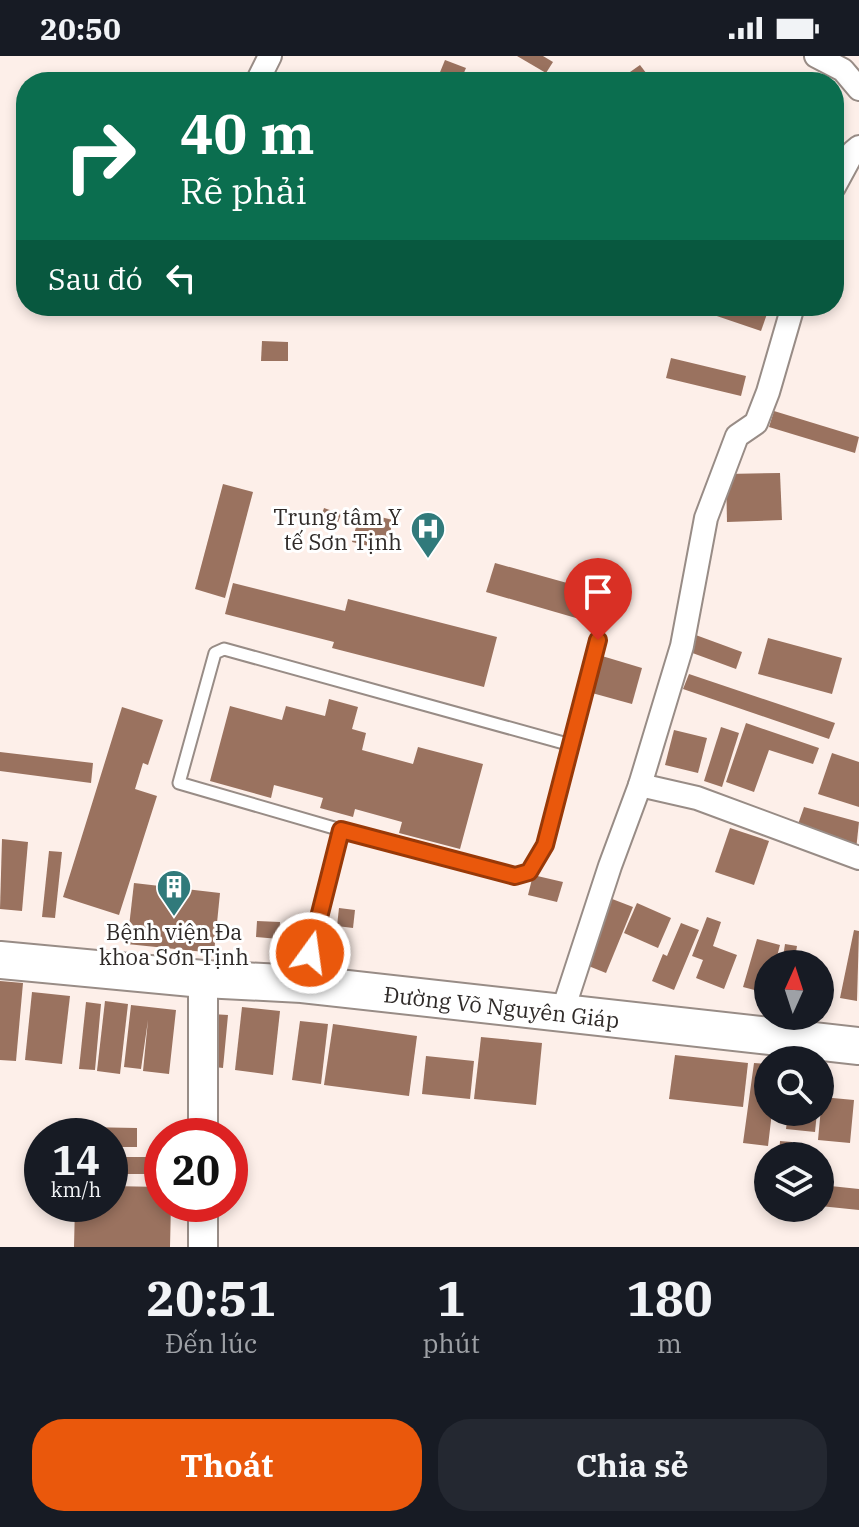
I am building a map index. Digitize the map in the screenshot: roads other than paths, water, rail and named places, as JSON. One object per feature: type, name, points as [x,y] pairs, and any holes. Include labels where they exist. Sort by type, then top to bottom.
[{"type":"main road","name":"Đường Võ Nguyên Giáp","points":[[0,960],[203,979],[302,984],[859,1046]]},
{"type":"street","points":[[816,56],[843,70],[859,89]]},
{"type":"street","points":[[844,169],[859,147]]},
{"type":"street","points":[[562,1013],[640,785],[682,646],[706,518],[737,436],[756,423],[790,316]]},
{"type":"street","points":[[640,785],[697,798],[859,858]]},
{"type":"street","points":[[203,979],[203,1118]]},
{"type":"street","points":[[203,1222],[203,1247]]},
{"type":"lane","points":[[571,745],[224,649],[215,653],[179,783],[515,876],[529,872],[545,845],[571,745],[598,640]]},
{"type":"lane","points":[[302,984],[341,830]]},
{"type":"place","name":"Trung tâm Y tế Sơn Tịnh","points":[[428,560]]},
{"type":"place","name":"Bệnh viện Đa khoa Sơn Tịnh","points":[[174,918]]}]
